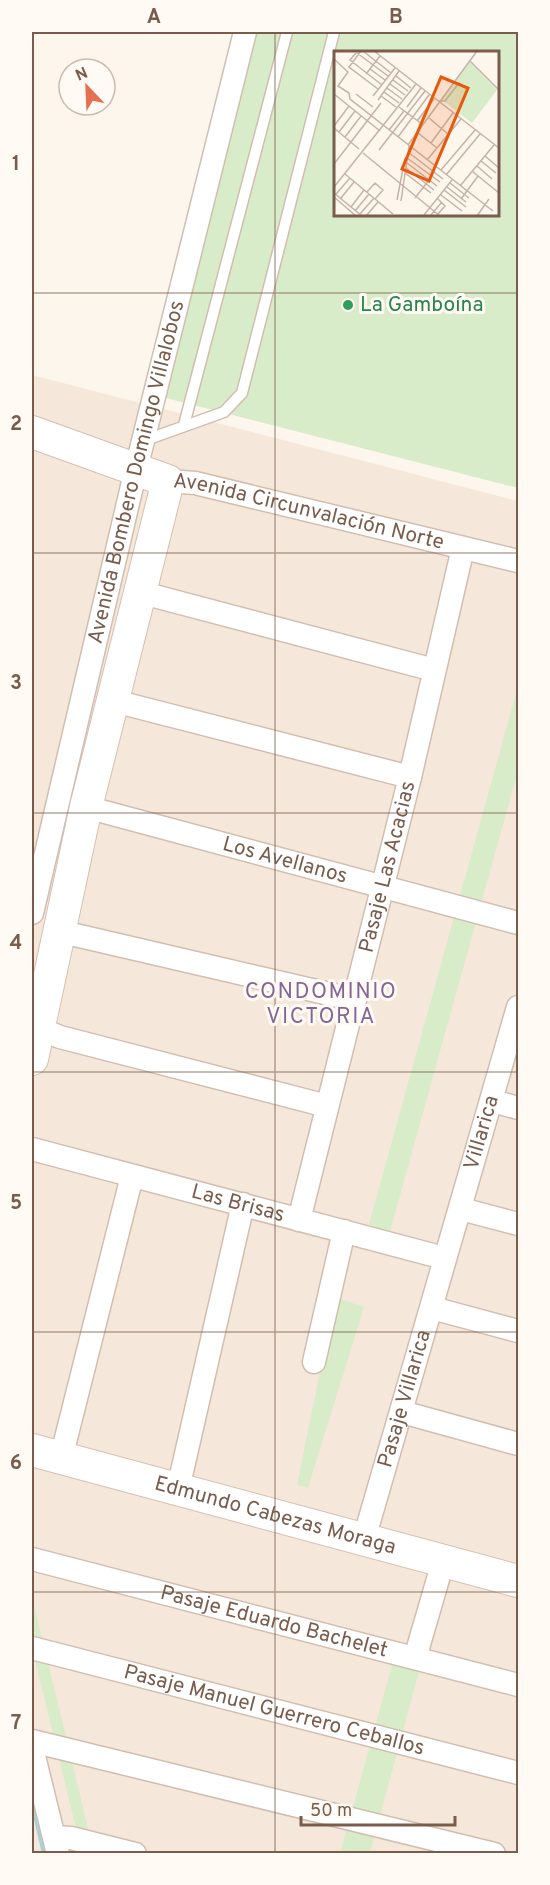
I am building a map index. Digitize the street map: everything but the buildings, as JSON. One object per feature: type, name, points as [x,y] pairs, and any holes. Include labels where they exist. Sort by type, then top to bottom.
[{"type":"street","name":"Avenida Bombero Domingo Villalobos","points":[[32,913],[139,455],[245,32]]},
{"type":"street","name":"Avenida Circunvalación Norte","points":[[32,432],[139,455],[168,481],[195,483],[519,561]]},
{"type":"street","name":"Avenida Bombero Domingo Villalobos","points":[[32,1059],[38,1028],[41,971],[58,932],[86,807],[168,481]]},
{"type":"street","name":"Pasaje Las Acacias","points":[[300,1220],[381,886],[410,777],[463,548]]},
{"type":"street","points":[[140,592],[435,670]]},
{"type":"street","points":[[114,701],[410,777]]},
{"type":"street","name":"Los Avellanos","points":[[86,807],[519,923]]},
{"type":"street","points":[[58,932],[355,999]]},
{"type":"street","name":"Villarica","points":[[444,1258],[494,1101],[518,1009]]},
{"type":"street","points":[[38,1028],[60,1037],[327,1106]]},
{"type":"street","points":[[494,1101],[519,1108]]},
{"type":"street","name":"Las Brisas","points":[[32,1149],[444,1258]]},
{"type":"street","points":[[46,1454],[132,1176]]},
{"type":"street","points":[[178,1489],[243,1204]]},
{"type":"street","points":[[460,1209],[519,1224]]},
{"type":"street","points":[[314,1362],[344,1231]]},
{"type":"street","name":"Pasaje Villarica","points":[[364,1539],[432,1308],[444,1258]]},
{"type":"street","points":[[432,1308],[519,1330]]},
{"type":"street","points":[[402,1412],[519,1444]]},
{"type":"street","name":"Edmundo Cabezas Moraga","points":[[46,1454],[519,1581]]},
{"type":"street","name":"Pasaje Eduardo Bachelet","points":[[32,1559],[519,1686]]},
{"type":"street","points":[[415,1658],[443,1562]]},
{"type":"street","name":"Pasaje Manuel Guerrero Ceballos","points":[[32,1648],[519,1773]]},
{"type":"street","points":[[32,1741],[494,1854]]},
{"type":"street","points":[[32,1748],[56,1845],[72,1838],[135,1854]]},
{"type":"lane","points":[[184,425],[287,32]]},
{"type":"lane","points":[[139,455],[184,425],[201,422],[224,412],[242,393],[334,32]]},
{"type":"shaded area","points":[[32,375],[518,501],[518,1853],[32,1853]]},
{"type":"green space","name":"La Gamboína","points":[[250,32],[518,32],[518,488],[154,395]]},
{"type":"green space","points":[[518,686],[518,771],[389,1235],[369,1224]]},
{"type":"green space","points":[[335,1297],[364,1307],[308,1488],[297,1485]]},
{"type":"green space","points":[[32,1596],[94,1853],[82,1853],[32,1648]]},
{"type":"green space","points":[[393,1661],[420,1668],[370,1853],[340,1854]]},
{"type":"waterway","points":[[32,1797],[45,1854]]},
{"type":"place","name":"La Gamboína","points":[[348,305]]},
{"type":"district","name":"CONDOMINIO VICTORIA","points":[[321,1004]]}]
